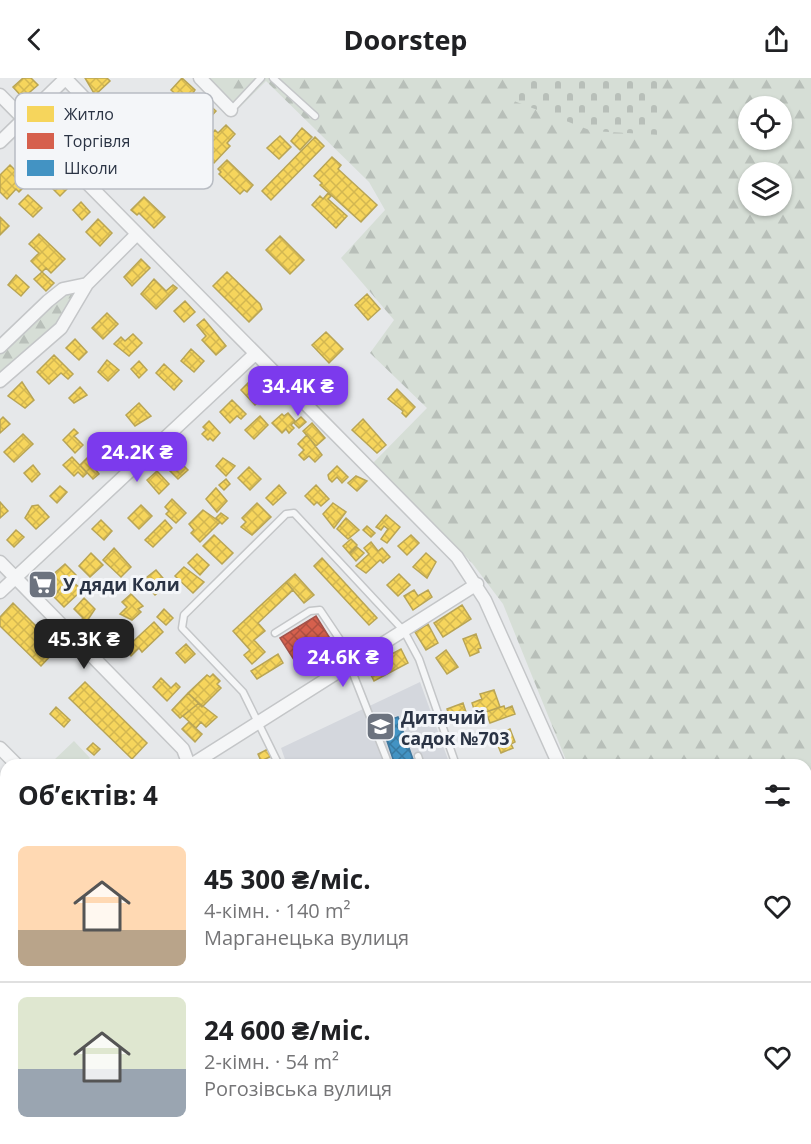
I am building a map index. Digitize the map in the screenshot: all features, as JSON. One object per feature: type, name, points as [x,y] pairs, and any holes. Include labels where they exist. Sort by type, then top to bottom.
[{"type":"street","points":[[50,93],[65,78],[80,93]]},
{"type":"street","points":[[200,78],[231,110]]},
{"type":"street","points":[[0,95],[15,111]]},
{"type":"street","points":[[0,142],[15,127]]},
{"type":"street","points":[[91,189],[420,516],[458,557],[477,584],[556,759]]},
{"type":"street","points":[[0,381],[61,328],[87,284],[136,235]]},
{"type":"street","points":[[0,347],[63,289],[87,284]]},
{"type":"street","points":[[0,592],[255,354]]},
{"type":"street","points":[[0,562],[183,748],[188,759]]},
{"type":"street","points":[[200,759],[477,584]]},
{"type":"street","points":[[0,748],[11,759]]},
{"type":"lane","points":[[231,110],[261,78]]},
{"type":"lane","points":[[273,78],[315,116]]},
{"type":"lane","points":[[276,759],[260,722],[243,692],[182,628],[181,624],[184,615],[286,514],[294,513],[404,631],[419,658],[454,759]]},
{"type":"lane","points":[[275,633],[310,611],[320,610],[353,664],[387,759]]},
{"type":"shaded area","name":"Дитячий садок №703","points":[[420,682],[448,759],[285,759],[281,748]]},
{"type":"green space","points":[[209,78],[811,78],[811,759],[566,759],[503,604],[472,563],[373,463],[427,408],[370,353],[394,320],[341,258],[385,210],[369,182],[266,81],[239,108]]},
{"type":"green space","points":[[529,78],[660,78],[661,135],[592,131],[514,101]]},
{"type":"green space","points":[[79,291],[60,325],[0,377],[0,352],[46,308],[67,295]]},
{"type":"green space","points":[[74,741],[90,758],[89,759],[55,759]]},
{"type":"building: Житло","points":[[23,78],[31,78],[38,85],[29,93],[18,93],[13,87]]},
{"type":"building: Житло","points":[[85,78],[107,78],[110,81],[97,93],[94,93]]},
{"type":"building: Житло","points":[[182,78],[195,90],[193,93],[174,93],[171,90]]},
{"type":"building: Житло","points":[[226,125],[235,134],[227,143],[230,146],[214,163],[213,132],[215,130],[218,133]]},
{"type":"building: Житло","points":[[302,128],[312,137],[300,150],[291,141]]},
{"type":"building: Житло","points":[[280,136],[291,147],[279,159],[267,148]]},
{"type":"building: Житло","points":[[315,137],[324,146],[271,200],[262,191]]},
{"type":"building: Житло","points":[[332,157],[341,165],[338,169],[377,205],[361,222],[320,185],[322,183],[314,176]]},
{"type":"building: Житло","points":[[227,160],[253,185],[247,192],[244,190],[240,194],[219,174],[221,172],[218,169]]},
{"type":"building: Житло","points":[[10,165],[15,170],[16,189],[7,199],[0,192],[0,175]]},
{"type":"building: Житло","points":[[53,189],[67,189],[60,196]]},
{"type":"building: Житло","points":[[328,193],[331,196],[328,199],[347,216],[336,228],[312,205],[320,196],[323,199]]},
{"type":"building: Житло","points":[[28,195],[42,208],[33,217],[19,204]]},
{"type":"building: Житло","points":[[144,197],[165,217],[154,228],[139,213],[137,215],[131,210]]},
{"type":"building: Житло","points":[[81,202],[90,212],[82,220],[73,210]]},
{"type":"building: Житло","points":[[0,217],[9,226],[0,235]]},
{"type":"building: Житло","points":[[98,219],[112,233],[100,246],[86,232]]},
{"type":"building: Житло","points":[[39,234],[65,259],[51,273],[46,268],[42,272],[31,261],[39,253],[29,244]]},
{"type":"building: Житло","points":[[280,236],[304,260],[290,274],[266,250]]},
{"type":"building: Житло","points":[[141,259],[150,268],[132,286],[124,277]]},
{"type":"building: Житло","points":[[42,272],[54,283],[46,291],[34,279]]},
{"type":"building: Житло","points":[[227,272],[260,304],[262,309],[249,322],[213,286]]},
{"type":"building: Житло","points":[[16,275],[29,287],[21,296],[8,285]]},
{"type":"building: Житло","points":[[154,279],[166,291],[173,285],[177,288],[156,309],[141,294]]},
{"type":"building: Житло","points":[[367,294],[380,309],[368,320],[355,305]]},
{"type":"building: Житло","points":[[185,301],[195,312],[184,322],[174,311]]},
{"type":"building: Житло","points":[[107,313],[118,324],[103,339],[92,328]]},
{"type":"building: Житло","points":[[204,319],[226,346],[216,355],[202,340],[206,336],[197,325]]},
{"type":"building: Житло","points":[[326,332],[343,349],[329,363],[312,345]]},
{"type":"building: Житло","points":[[133,334],[142,343],[129,356],[114,344],[121,337],[125,341]]},
{"type":"building: Житло","points":[[75,339],[87,352],[79,360],[66,348]]},
{"type":"building: Житло","points":[[191,349],[204,361],[194,372],[181,361]]},
{"type":"building: Житло","points":[[54,355],[73,374],[68,379],[61,373],[49,384],[37,372]]},
{"type":"building: Житло","points":[[107,360],[119,370],[108,381],[98,372]]},
{"type":"building: Житло","points":[[139,361],[147,370],[139,378],[131,369]]},
{"type":"building: Житло","points":[[164,364],[182,381],[174,390],[156,373]]},
{"type":"building: Житло","points":[[251,380],[265,390],[266,395],[255,405],[241,390]]},
{"type":"building: Житло","points":[[22,382],[34,400],[25,408],[8,396]]},
{"type":"building: Житло","points":[[80,387],[87,395],[74,403],[69,398]]},
{"type":"building: Житло","points":[[397,389],[415,407],[406,417],[403,411],[388,399]]},
{"type":"building: Житло","points":[[232,400],[246,414],[241,419],[237,416],[230,423],[220,412]]},
{"type":"building: Житло","points":[[139,403],[151,416],[135,426],[126,415]]},
{"type":"building: Житло","points":[[288,413],[295,421],[291,425],[294,428],[289,433],[286,429],[282,433],[272,423],[282,414],[284,416]]},
{"type":"building: Житло","points":[[260,416],[268,425],[254,439],[245,430]]},
{"type":"building: Житло","points":[[3,417],[10,424],[0,433],[0,420]]},
{"type":"building: Житло","points":[[301,417],[306,422],[299,428],[294,423]]},
{"type":"building: Житло","points":[[363,419],[386,445],[377,453],[352,430]]},
{"type":"building: Житло","points":[[209,421],[220,433],[213,441],[210,438],[208,440],[202,434],[206,430],[203,427]]},
{"type":"building: Житло","points":[[312,423],[325,438],[316,446],[303,431]]},
{"type":"building: Житло","points":[[74,429],[78,433],[74,436],[83,445],[75,453],[63,440]]},
{"type":"building: Житло","points":[[23,434],[33,444],[14,462],[4,452]]},
{"type":"building: Житло","points":[[110,434],[122,446],[115,452],[102,442]]},
{"type":"building: Житло","points":[[307,435],[322,455],[315,462],[309,456],[304,460],[299,455],[304,450],[298,444]]},
{"type":"building: Житло","points":[[179,453],[185,459],[181,463],[188,470],[178,479],[165,466]]},
{"type":"building: Житло","points":[[91,454],[101,465],[96,470],[99,474],[93,479],[80,465]]},
{"type":"building: Житло","points":[[72,457],[87,473],[83,477],[78,472],[74,476],[63,465]]},
{"type":"building: Житло","points":[[223,458],[235,466],[226,476],[216,466]]},
{"type":"building: Житло","points":[[33,465],[40,474],[32,482],[24,473]]},
{"type":"building: Житло","points":[[337,466],[348,477],[342,483],[337,477],[332,482],[329,479],[328,475]]},
{"type":"building: Житло","points":[[249,467],[261,479],[250,490],[238,478]]},
{"type":"building: Житло","points":[[157,471],[169,484],[159,494],[147,480]]},
{"type":"building: Житло","points":[[356,476],[367,481],[357,491],[348,483]]},
{"type":"building: Житло","points":[[226,479],[230,484],[224,490],[219,485]]},
{"type":"building: Житло","points":[[279,485],[286,493],[273,505],[266,498]]},
{"type":"building: Житло","points":[[316,485],[329,499],[321,506],[317,502],[314,505],[305,496]]},
{"type":"building: Житло","points":[[60,486],[67,492],[57,503],[50,496]]},
{"type":"building: Житло","points":[[216,488],[227,501],[217,512],[206,499]]},
{"type":"building: Житло","points":[[172,499],[186,513],[176,523],[166,514],[169,511],[165,507]]},
{"type":"building: Житло","points":[[0,502],[8,511],[0,518]]},
{"type":"building: Житло","points":[[257,503],[271,517],[252,535],[241,527],[246,522],[242,518]]},
{"type":"building: Житло","points":[[333,503],[346,512],[334,528],[323,514]]},
{"type":"building: Житло","points":[[38,505],[49,517],[36,529],[25,518],[32,506]]},
{"type":"building: Житло","points":[[141,505],[152,516],[139,529],[128,518]]},
{"type":"building: Житло","points":[[203,510],[220,522],[200,542],[191,533],[194,530],[189,524]]},
{"type":"building: Житло","points":[[221,513],[228,518],[222,524],[216,518]]},
{"type":"building: Житло","points":[[386,515],[400,527],[387,543],[381,539],[388,529],[384,526],[381,530],[376,527]]},
{"type":"building: Житло","points":[[346,518],[359,530],[348,539],[337,529]]},
{"type":"building: Житло","points":[[101,520],[112,531],[104,540],[92,529]]},
{"type":"building: Житло","points":[[165,520],[172,528],[153,547],[145,540]]},
{"type":"building: Житло","points":[[367,526],[375,533],[371,537],[363,530]]},
{"type":"building: Житло","points":[[16,530],[24,537],[14,547],[7,540]]},
{"type":"building: Житло","points":[[214,535],[233,553],[222,564],[203,546]]},
{"type":"building: Житло","points":[[411,535],[419,543],[407,555],[398,546]]},
{"type":"building: Житло","points":[[351,539],[357,545],[349,553],[343,546]]},
{"type":"building: Житло","points":[[371,542],[378,551],[382,548],[390,557],[383,563],[380,560],[366,573],[356,566],[369,554],[364,548]]},
{"type":"building: Житло","points":[[357,547],[364,553],[356,561],[350,554]]},
{"type":"building: Житло","points":[[114,548],[131,567],[121,577],[103,560]]},
{"type":"building: Житло","points":[[91,553],[103,565],[90,577],[79,566]]},
{"type":"building: Житло","points":[[426,553],[436,562],[427,578],[413,567]]},
{"type":"building: Житло","points":[[197,554],[209,565],[200,575],[188,563]]},
{"type":"building: Житло","points":[[322,558],[377,618],[369,625],[314,566]]},
{"type":"building: Житло","points":[[65,564],[76,575],[63,590],[61,587],[56,594],[54,592],[50,596],[36,582],[45,573],[50,577]]},
{"type":"building: Житло","points":[[184,567],[204,582],[193,593],[175,576]]},
{"type":"building: Житло","points":[[156,570],[168,584],[155,595],[142,581]]},
{"type":"building: Житло","points":[[295,574],[314,595],[304,603],[286,582]]},
{"type":"building: Житло","points":[[399,574],[410,585],[398,596],[387,585]]},
{"type":"building: Житло","points":[[72,581],[82,590],[64,607],[54,597],[61,587],[63,590]]},
{"type":"building: Житло","points":[[286,582],[293,590],[258,623],[265,631],[254,640],[265,652],[252,664],[244,655],[250,650],[233,631]]},
{"type":"building: Житло","points":[[414,590],[418,596],[428,590],[432,597],[413,610],[404,596]]},
{"type":"building: Житло","points":[[131,594],[143,606],[138,609],[141,612],[132,620],[120,614],[127,607],[122,602]]},
{"type":"building: Житло","points":[[84,598],[95,609],[85,624],[81,620],[83,618],[74,609]]},
{"type":"building: Житло","points":[[13,603],[58,648],[41,666],[0,626],[0,617]]},
{"type":"building: Житло","points":[[462,605],[471,619],[443,637],[434,623]]},
{"type":"building: Житло","points":[[164,609],[173,618],[166,625],[157,617]]},
{"type":"building: Житло","points":[[154,622],[163,632],[142,652],[139,648],[131,656],[125,649]]},
{"type":"building: Житло","points":[[428,624],[438,643],[426,650],[415,632]]},
{"type":"building: Житло","points":[[476,634],[481,648],[478,649],[479,652],[470,656],[463,639]]},
{"type":"building: Житло","points":[[186,644],[195,654],[185,663],[176,653]]},
{"type":"building: Житло","points":[[401,649],[408,663],[374,681],[367,667]]},
{"type":"building: Житло","points":[[446,650],[458,667],[447,674],[436,658]]},
{"type":"building: Житло","points":[[278,654],[283,663],[257,679],[251,671]]},
{"type":"building: Житло","points":[[213,674],[220,681],[217,684],[221,688],[202,707],[188,693],[207,675],[210,677]]},
{"type":"building: Житло","points":[[161,678],[171,688],[176,683],[180,687],[167,701],[153,687]]},
{"type":"building: Житло","points":[[85,682],[147,743],[132,759],[69,698]]},
{"type":"building: Житло","points":[[494,690],[500,707],[486,712],[485,708],[475,712],[472,703],[482,699],[480,694]]},
{"type":"building: Житло","points":[[188,693],[199,703],[180,718],[172,710]]},
{"type":"building: Житло","points":[[199,703],[217,717],[206,727],[201,722],[196,728],[183,716]]},
{"type":"building: Житло","points":[[463,703],[466,712],[450,718],[447,709]]},
{"type":"building: Житло","points":[[504,706],[505,709],[512,706],[515,714],[490,723],[486,712]]},
{"type":"building: Житло","points":[[56,707],[70,720],[64,727],[50,714]]},
{"type":"building: Житло","points":[[189,722],[202,734],[195,742],[182,729]]},
{"type":"building: Житло","points":[[510,729],[515,742],[511,744],[513,748],[501,753],[494,736]]},
{"type":"building: Житло","points":[[93,743],[100,749],[94,755],[87,749]]},
{"type":"building: Житло","points":[[268,749],[272,756],[260,759],[258,754]]},
{"type":"building: Торгівля","points":[[316,616],[331,640],[296,663],[280,638]]},
{"type":"building: Школи","points":[[398,717],[413,759],[393,759],[381,723]]},
{"type":"place","name":"У дяди Коли","points":[[42,584]]},
{"type":"place","name":"Дитячий садок №703","points":[[380,727]]}]
